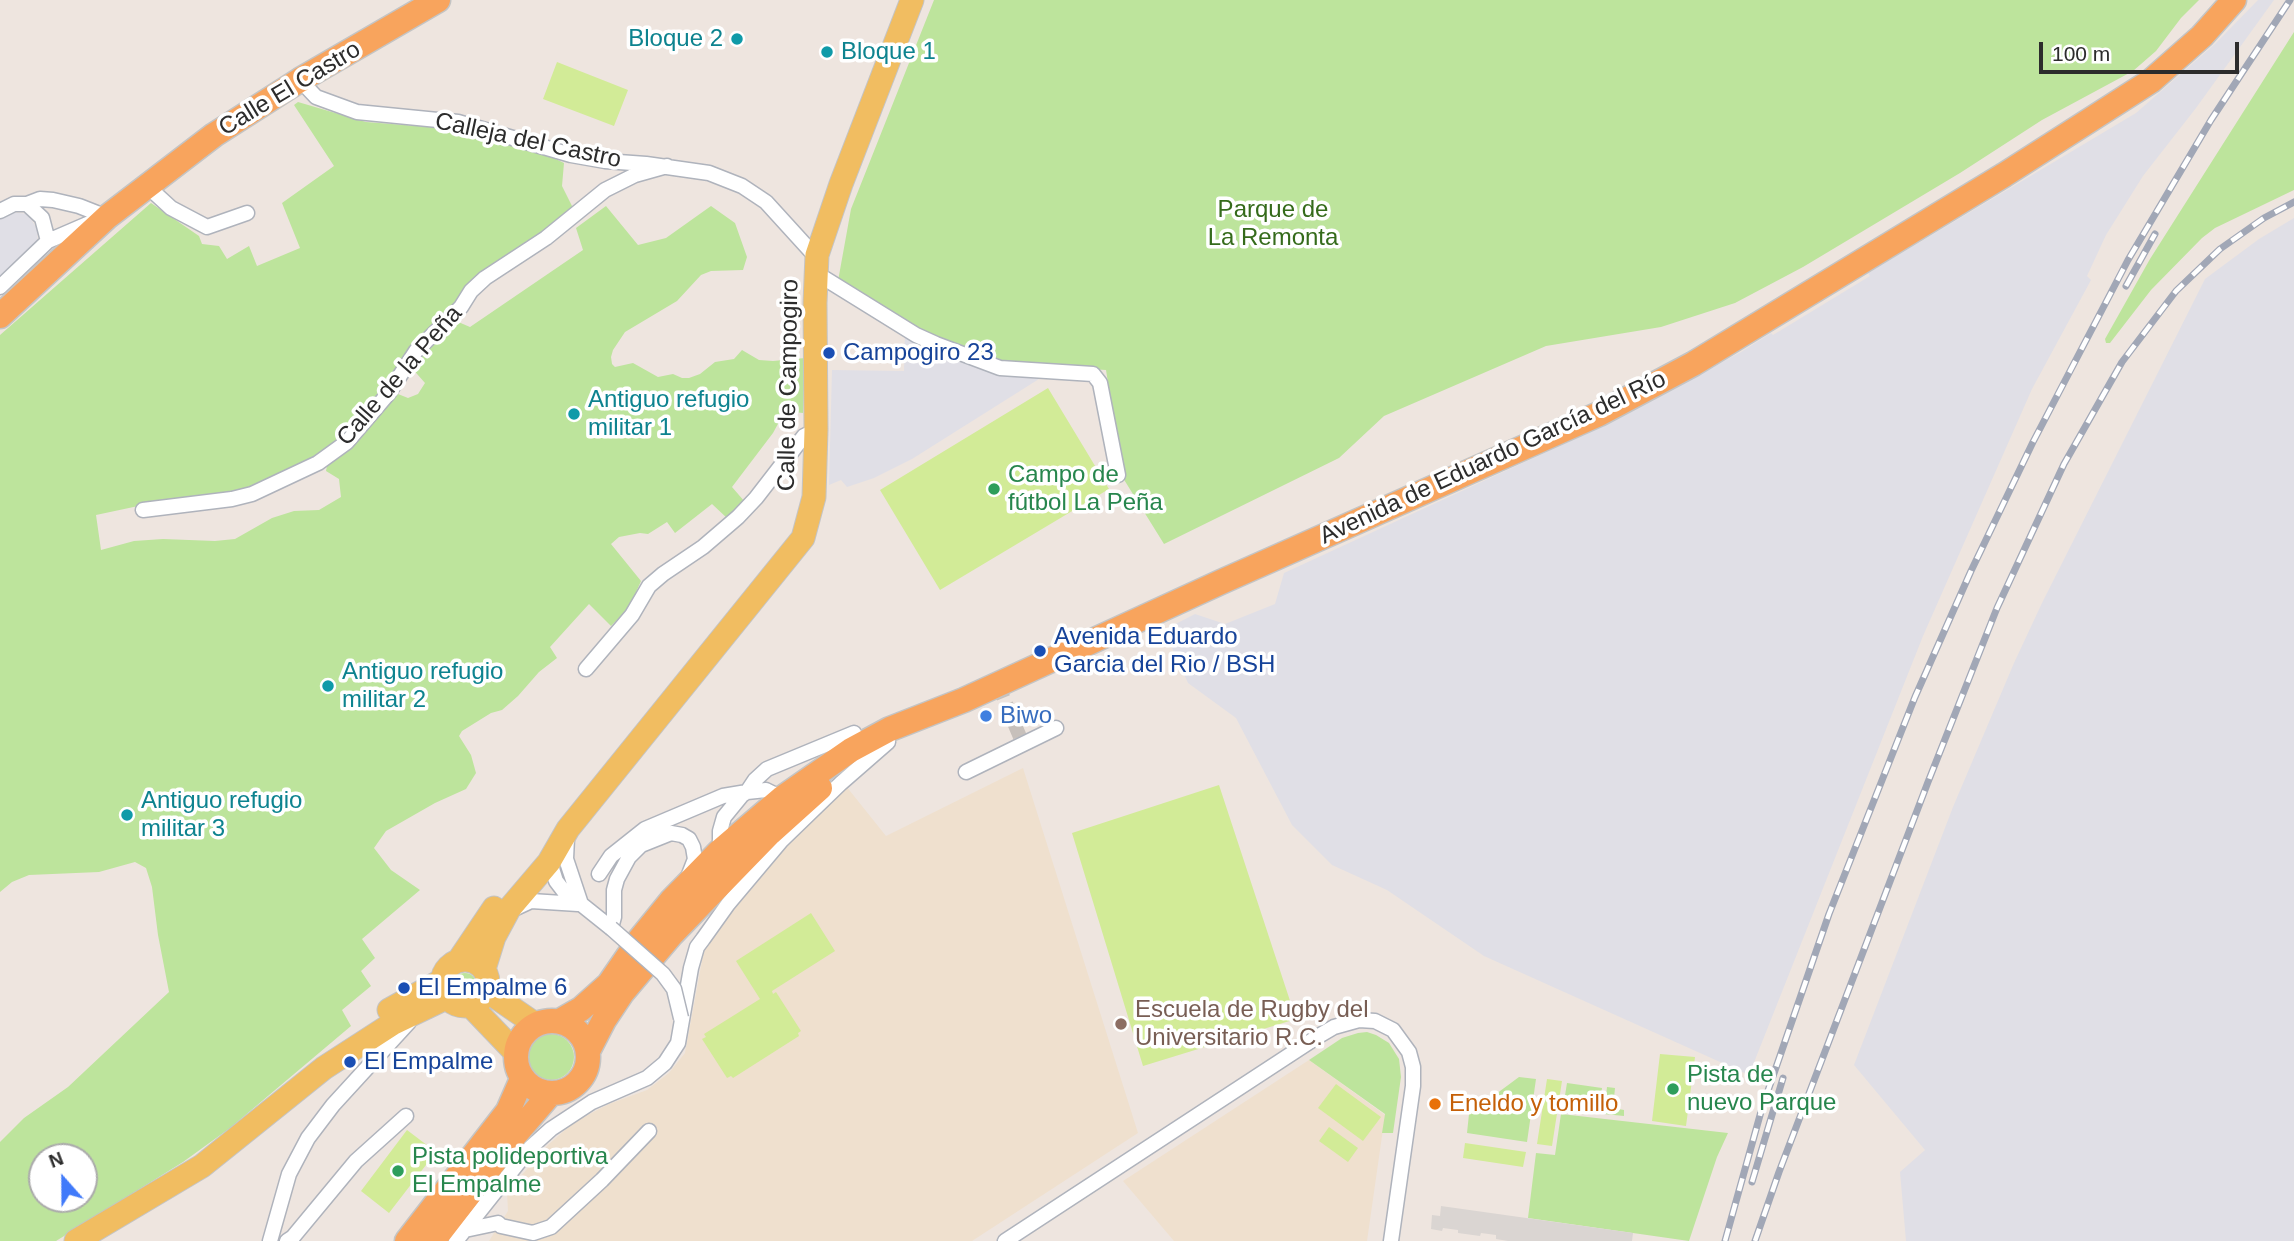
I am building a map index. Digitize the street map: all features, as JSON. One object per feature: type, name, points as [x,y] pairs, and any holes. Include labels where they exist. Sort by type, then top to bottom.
[{"type":"highway","name":"Calle El Castro","points":[[0,316],[107,217],[214,135],[300,80],[438,0]]},
{"type":"highway","name":"Avenida de Eduardo García del Río","points":[[560,1021],[581,1009],[609,984],[671,901],[720,851],[764,837],[782,798],[851,750],[890,729],[964,700],[1599,414],[1693,364],[2004,175],[2151,81],[2202,36],[2234,0]]},
{"type":"highway","name":"Avenida de Eduardo García del Río","points":[[588,1051],[622,993],[671,935],[764,837],[817,790],[888,742],[964,700]]},
{"type":"highway","points":[[560,1021],[569,1025],[582,1036],[588,1051],[587,1069],[583,1077],[568,1089],[551,1093],[534,1088],[522,1079],[515,1064],[515,1052],[523,1035],[536,1024],[560,1021]]},
{"type":"highway","points":[[407,1241],[508,1111],[522,1079]]},
{"type":"highway","points":[[433,1241],[551,1093]]},
{"type":"main road","name":"Calle de Campogiro","points":[[458,960],[494,908],[538,854],[561,833],[803,538],[814,497],[817,267],[841,184],[912,0]]},
{"type":"main road","name":"Calle de Campogiro","points":[[481,988],[494,937],[509,909],[549,862],[561,833]]},
{"type":"main road","points":[[324,1068],[391,1032],[435,994],[444,971],[450,964],[468,959],[477,962],[481,988],[515,1052]]},
{"type":"main road","points":[[76,1241],[202,1166],[324,1068],[362,1030],[386,1012],[435,994],[462,1007],[481,988]]},
{"type":"main road","points":[[481,988],[536,1024]]},
{"type":"street","name":"Calleja del Castro","points":[[300,80],[316,97],[357,112],[458,122],[571,155],[605,162],[667,166],[709,173],[742,186],[775,211],[824,278],[916,335],[1000,368],[1093,374],[1100,383],[1118,475]]},
{"type":"street","name":"Calle de la Peña","points":[[143,510],[252,494],[318,463],[347,442],[388,394],[416,351],[461,307],[471,291],[485,278],[546,238],[604,190],[635,175],[667,166]]},
{"type":"street","points":[[146,185],[171,208],[207,228],[247,213]]},
{"type":"street","points":[[0,211],[14,204],[27,204],[40,199],[79,206],[107,217]]},
{"type":"street","points":[[27,204],[42,218],[48,241]]},
{"type":"street","name":"Calle El Castro","points":[[0,288],[48,241],[107,217]]},
{"type":"street","points":[[586,669],[632,615],[649,586],[663,573],[703,547],[738,517],[804,436],[816,430]]},
{"type":"street","points":[[966,772],[1056,728]]},
{"type":"street","points":[[720,851],[720,831],[724,817],[767,769],[855,733]]},
{"type":"street","points":[[599,874],[611,856],[645,829],[716,799],[766,790],[782,798]]},
{"type":"street","points":[[461,1236],[530,1148],[551,1129],[592,1102],[647,1078],[665,1063],[678,1043],[697,947],[728,904],[764,837],[735,821],[732,805]]},
{"type":"street","points":[[561,833],[566,859],[581,904]]},
{"type":"street","points":[[611,928],[614,917],[614,890],[621,869],[641,845],[671,833],[689,839],[695,859],[685,883],[671,901]]},
{"type":"street","points":[[549,862],[559,887],[569,898],[611,928],[663,974],[674,989],[681,1018]]},
{"type":"street","points":[[494,937],[516,908],[525,902],[581,904]]},
{"type":"street","points":[[1005,1241],[1334,1027],[1359,1020],[1376,1021],[1393,1030],[1409,1052],[1413,1067],[1413,1086],[1391,1241]]},
{"type":"street","points":[[270,1241],[289,1174],[308,1138],[391,1032]]},
{"type":"street","points":[[287,1241],[301,1228],[356,1161],[406,1116]]},
{"type":"street","points":[[490,1199],[500,1226],[533,1233],[551,1227],[602,1180],[623,1155],[649,1131]]},
{"type":"street","points":[[461,1236],[498,1223]]},
{"type":"shaded area","points":[[2258,0],[2274,0],[2143,176],[2106,235],[2087,276],[2091,280],[2032,389],[1923,636],[1749,1075],[1484,956],[1387,890],[1332,865],[1292,825],[1236,718],[1188,683],[1164,630],[1195,614],[1225,624],[1275,604],[1284,573],[1579,437],[1741,352],[1771,333],[1773,335],[1870,276],[1868,273],[2136,113],[2216,43]]},
{"type":"shaded area","points":[[10,212],[28,214],[37,229],[38,244],[0,281],[0,216]]},
{"type":"shaded area","points":[[2294,218],[2294,1241],[1906,1241],[1900,1172],[1925,1150],[1854,1065],[1953,807],[2014,663],[2205,279],[2259,239]]},
{"type":"shaded area","points":[[905,331],[1039,372],[1039,379],[912,459],[874,478],[847,487],[841,480],[829,485],[832,370],[904,371]]},
{"type":"shaded area","points":[[1023,768],[1138,1133],[972,1241],[489,1241],[508,1211],[507,1192],[548,1145],[574,1122],[609,1104],[647,1090],[669,1073],[685,1053],[704,950],[746,891],[789,841],[846,786],[886,836]]},
{"type":"shaded area","points":[[1309,1060],[1385,1115],[1367,1241],[1174,1241],[1123,1181]]},
{"type":"shaded area","points":[[1441,1206],[1633,1233],[1632,1241],[1508,1241],[1496,1239],[1496,1235],[1481,1233],[1480,1236],[1458,1233],[1458,1230],[1431,1229],[1432,1215],[1440,1216]]},
{"type":"green space","name":"Parque de La Remonta","points":[[934,0],[2199,0],[2181,18],[2156,51],[2133,71],[2042,120],[1960,173],[1803,267],[1735,303],[1661,327],[1546,346],[1384,416],[1339,458],[1164,544],[1123,478],[1106,370],[1000,363],[934,337],[838,281],[851,209]]},
{"type":"green space","points":[[2294,32],[2294,190],[2215,228],[2202,238],[2151,290],[2110,343],[2106,343],[2105,339],[2150,259]]},
{"type":"green space","points":[[557,62],[628,90],[614,126],[543,99]]},
{"type":"green space","points":[[298,102],[366,122],[457,129],[531,147],[564,163],[562,186],[573,208],[509,257],[457,304],[362,419],[322,456],[241,494],[143,505],[96,515],[101,550],[134,541],[235,539],[272,518],[294,511],[319,510],[341,497],[339,479],[326,471],[328,461],[398,394],[408,398],[418,394],[425,383],[410,366],[456,321],[470,327],[583,250],[576,228],[606,206],[638,245],[666,238],[711,206],[735,223],[747,257],[743,270],[711,271],[701,275],[677,301],[625,332],[613,350],[612,364],[615,367],[633,363],[658,377],[673,374],[689,378],[700,374],[715,362],[734,359],[742,350],[759,360],[805,358],[803,413],[785,411],[773,433],[732,487],[745,502],[728,519],[712,504],[675,533],[667,522],[648,534],[619,537],[611,544],[641,581],[629,608],[611,626],[589,604],[550,647],[557,658],[539,672],[502,710],[491,713],[462,731],[459,736],[471,755],[476,773],[466,789],[386,831],[374,848],[391,870],[420,890],[362,939],[375,958],[361,971],[371,986],[342,1010],[351,1026],[230,1128],[183,1162],[56,1241],[0,1241],[0,1142],[24,1118],[68,1087],[169,992],[152,887],[146,868],[135,862],[99,872],[29,875],[12,882],[0,892],[0,335],[151,203],[199,236],[202,244],[219,246],[227,259],[249,246],[257,266],[300,248],[282,203],[334,166],[294,105]]},
{"type":"green space","name":"Campo de fútbol La Peña","points":[[1048,388],[1109,489],[940,590],[880,490]]},
{"type":"green space","points":[[1219,785],[1296,1019],[1143,1066],[1072,833]]},
{"type":"green space","points":[[811,913],[835,951],[772,991],[773,994],[776,992],[801,1031],[799,1036],[733,1078],[727,1078],[702,1039],[706,1037],[704,1034],[760,999],[736,961]]},
{"type":"green space","points":[[465,973],[473,976],[476,984],[473,992],[465,995],[457,992],[454,984],[457,976]]},
{"type":"green space","points":[[1367,1032],[1389,1043],[1399,1059],[1401,1077],[1393,1133],[1382,1133],[1385,1114],[1309,1060],[1342,1038]]},
{"type":"green space","points":[[551,1034],[567,1041],[574,1057],[567,1073],[551,1080],[535,1073],[528,1057],[535,1041]]},
{"type":"green space","name":"Pista de nuevo Parque","points":[[1660,1054],[1695,1057],[1686,1126],[1652,1121]]},
{"type":"green space","points":[[1519,1077],[1536,1079],[1527,1142],[1467,1133],[1469,1114]]},
{"type":"green space","points":[[1547,1079],[1562,1081],[1552,1146],[1537,1144]]},
{"type":"green space","points":[[1567,1083],[1602,1088],[1599,1113],[1563,1108]]},
{"type":"green space","points":[[1336,1084],[1381,1117],[1363,1141],[1318,1108]]},
{"type":"green space","points":[[1607,1087],[1615,1088],[1613,1108],[1624,1110],[1624,1116],[1604,1114]]},
{"type":"green space","points":[[1561,1114],[1728,1133],[1717,1157],[1689,1241],[1528,1218],[1536,1153],[1555,1155]]},
{"type":"green space","points":[[1329,1127],[1358,1148],[1348,1162],[1319,1141]]},
{"type":"green space","name":"Pista polideportiva El Empalme","points":[[407,1130],[436,1152],[389,1213],[361,1191]]},
{"type":"green space","points":[[1465,1143],[1526,1152],[1523,1167],[1463,1158]]},
{"type":"tunnel","points":[[998,685],[1023,744]]},
{"type":"railway","points":[[1725,1241],[1762,1108],[1829,914],[1915,697],[1971,571],[2033,442],[2128,260],[2211,120],[2290,0]]},
{"type":"railway","points":[[1755,1241],[1928,782],[1997,608],[2064,464],[2122,362],[2176,291],[2220,249],[2264,218],[2294,202]]},
{"type":"railway","points":[[2126,286],[2155,234]]},
{"type":"railway","points":[[1752,1182],[1783,1078]]},
{"type":"place","name":"Bloque 2","points":[[737,39]]},
{"type":"place","name":"Bloque 1","points":[[827,52]]},
{"type":"place","name":"Campogiro 23","points":[[829,353]]},
{"type":"place","name":"Antiguo refugio militar 1","points":[[574,414]]},
{"type":"place","name":"Campo de fútbol La Peña","points":[[994,489]]},
{"type":"place","name":"Avenida Eduardo Garcia del Rio / BSH","points":[[1040,651]]},
{"type":"place","name":"Antiguo refugio militar 2","points":[[328,686]]},
{"type":"place","name":"Biwo","points":[[986,716]]},
{"type":"place","name":"Antiguo refugio militar 3","points":[[127,815]]},
{"type":"place","name":"El Empalme 6","points":[[404,988]]},
{"type":"place","name":"Escuela de Rugby del Universitario R.C.","points":[[1121,1024]]},
{"type":"place","name":"El Empalme","points":[[350,1062]]},
{"type":"place","name":"Pista de nuevo Parque","points":[[1673,1089]]},
{"type":"place","name":"Eneldo y tomillo","points":[[1435,1104]]},
{"type":"place","name":"Pista polideportiva El Empalme","points":[[398,1171]]}]
